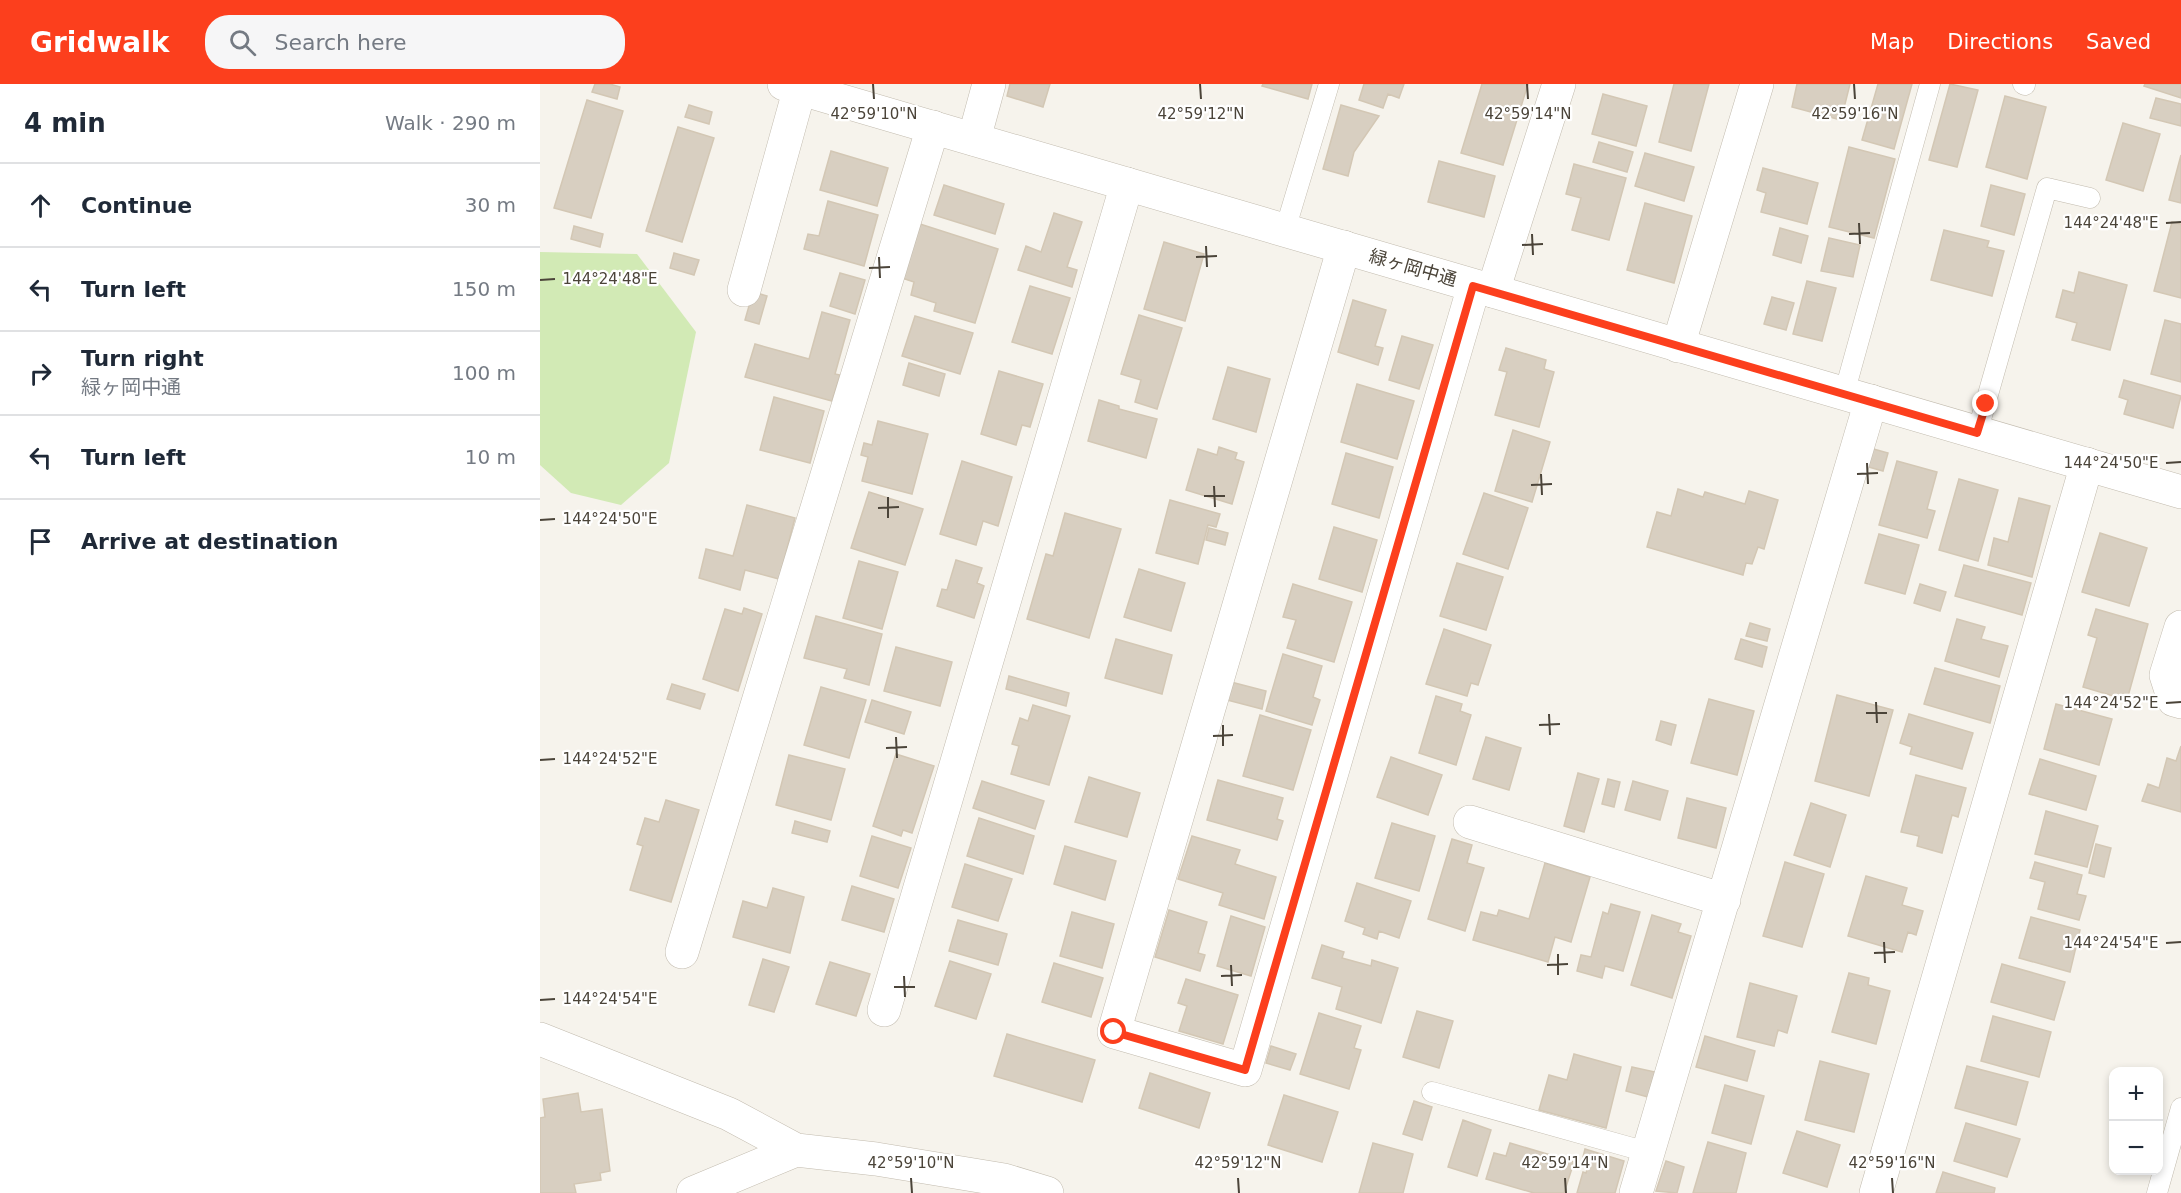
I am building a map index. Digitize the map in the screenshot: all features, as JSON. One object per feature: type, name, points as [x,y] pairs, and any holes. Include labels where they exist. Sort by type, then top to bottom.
[{"type":"street","points":[[974,139],[989,84]]},
{"type":"street","points":[[1344,247],[1114,1032],[1245,1070],[1483,289],[1559,84]]},
{"type":"street","points":[[1678,345],[1757,84]]},
{"type":"street","points":[[744,290],[795,85]]},
{"type":"street","name":"緑ヶ岡中通","points":[[795,85],[1483,289],[2181,492]]},
{"type":"street","points":[[682,952],[933,127]]},
{"type":"street","points":[[884,1010],[1127,184]]},
{"type":"street","points":[[1636,1193],[1724,900],[1857,398]]},
{"type":"street","points":[[1876,1193],[2087,464]]},
{"type":"street","points":[[2181,627],[2166,675],[2174,700],[2181,702]]},
{"type":"street","points":[[1470,822],[1724,900]]},
{"type":"street","points":[[540,1038],[729,1114],[796,1150],[876,1159],[1004,1180],[1047,1193]]},
{"type":"street","points":[[693,1193],[796,1150]]},
{"type":"lane","points":[[1285,230],[1329,84]]},
{"type":"lane","points":[[1857,398],[1930,84]]},
{"type":"lane","points":[[1977,433],[2047,188],[2090,198]]},
{"type":"lane","points":[[1432,1092],[1647,1152]]},
{"type":"lane","points":[[2157,1193],[2181,1108]]},
{"type":"green space","points":[[540,252],[637,254],[696,332],[669,463],[621,505],[571,493],[540,465]]},
{"type":"building","points":[[595,84],[620,87],[617,99],[592,92]]},
{"type":"building","points":[[1010,84],[1050,84],[1043,107],[1007,96]]},
{"type":"building","points":[[1263,84],[1312,84],[1308,99],[1262,86]]},
{"type":"building","points":[[1364,84],[1404,84],[1399,98],[1388,94],[1383,108],[1359,100]]},
{"type":"building","points":[[1482,84],[1528,84],[1503,165],[1461,153]]},
{"type":"building","points":[[1674,84],[1709,84],[1691,151],[1659,142]]},
{"type":"building","points":[[1797,84],[1850,84],[1841,120],[1792,107]]},
{"type":"building","points":[[1878,84],[1912,84],[1894,149],[1862,140]]},
{"type":"building","points":[[1950,84],[1978,90],[1957,167],[1929,160]]},
{"type":"building","points":[[2145,84],[2181,84],[2181,98],[2144,86]]},
{"type":"building","points":[[1603,94],[1647,106],[1636,146],[1592,134]]},
{"type":"building","points":[[2005,96],[2046,107],[2027,179],[1986,167]]},
{"type":"building","points":[[2156,98],[2181,104],[2181,126],[2150,118]]},
{"type":"building","points":[[587,100],[623,111],[591,218],[554,208]]},
{"type":"building","points":[[689,105],[712,112],[709,124],[685,117]]},
{"type":"building","points":[[1341,105],[1379,116],[1354,152],[1348,176],[1323,169]]},
{"type":"building","points":[[2123,123],[2160,134],[2143,191],[2106,180]]},
{"type":"building","points":[[678,127],[714,138],[682,242],[646,231]]},
{"type":"building","points":[[1599,142],[1633,152],[1627,172],[1593,162]]},
{"type":"building","points":[[1849,147],[1895,159],[1874,238],[1829,227]]},
{"type":"building","points":[[831,151],[888,168],[877,206],[820,190]]},
{"type":"building","points":[[1645,153],[1694,167],[1684,201],[1635,186]]},
{"type":"building","points":[[2181,155],[2181,203],[2169,200]]},
{"type":"building","points":[[1439,161],[1495,176],[1484,217],[1428,202]]},
{"type":"building","points":[[1574,164],[1626,178],[1609,240],[1572,230],[1581,198],[1566,194]]},
{"type":"building","points":[[1763,168],[1818,183],[1807,224],[1761,212],[1766,193],[1757,190]]},
{"type":"building","points":[[944,185],[1004,204],[995,234],[934,215]]},
{"type":"building","points":[[1991,185],[2025,194],[2014,235],[1981,226]]},
{"type":"building","points":[[828,201],[878,215],[864,266],[804,249],[808,234],[819,236]]},
{"type":"building","points":[[1645,203],[1692,216],[1674,283],[1627,270]]},
{"type":"building","points":[[1054,213],[1082,222],[1067,267],[1077,270],[1072,287],[1018,270],[1026,246],[1041,252]]},
{"type":"building","points":[[2172,222],[2181,224],[2181,298],[2154,291]]},
{"type":"building","points":[[920,224],[998,249],[975,323],[934,311],[936,303],[911,295],[914,282],[902,278]]},
{"type":"building","points":[[574,226],[603,234],[600,247],[571,239]]},
{"type":"building","points":[[1780,228],[1808,236],[1801,263],[1773,255]]},
{"type":"building","points":[[1944,230],[1989,241],[1987,247],[2004,251],[1992,296],[1931,280]]},
{"type":"building","points":[[1829,238],[1860,245],[1853,277],[1821,271]]},
{"type":"building","points":[[1164,242],[1204,254],[1185,321],[1144,309]]},
{"type":"building","points":[[674,253],[699,260],[694,275],[670,268]]},
{"type":"building","points":[[2079,272],[2127,285],[2110,350],[2072,340],[2077,323],[2056,317],[2063,290],[2074,293]]},
{"type":"building","points":[[840,273],[865,280],[855,314],[830,306]]},
{"type":"building","points":[[1807,281],[1836,288],[1822,341],[1793,334]]},
{"type":"building","points":[[1030,286],[1070,298],[1052,354],[1012,342]]},
{"type":"building","points":[[753,292],[767,296],[759,324],[745,320]]},
{"type":"building","points":[[1772,297],[1794,303],[1786,330],[1764,324]]},
{"type":"building","points":[[1353,300],[1386,310],[1375,346],[1383,348],[1378,365],[1338,352]]},
{"type":"building","points":[[822,312],[850,320],[835,374],[840,375],[832,401],[745,377],[755,344],[809,359]]},
{"type":"building","points":[[1139,315],[1182,328],[1157,409],[1135,402],[1141,380],[1121,374]]},
{"type":"building","points":[[915,316],[973,333],[960,374],[902,356]]},
{"type":"building","points":[[2165,320],[2181,324],[2181,382],[2151,374]]},
{"type":"building","points":[[1402,336],[1433,345],[1419,389],[1389,380]]},
{"type":"building","points":[[1506,348],[1546,360],[1544,369],[1554,372],[1539,427],[1495,415],[1507,372],[1499,370]]},
{"type":"building","points":[[909,363],[945,374],[939,396],[903,385]]},
{"type":"building","points":[[1228,367],[1270,379],[1256,432],[1213,419]]},
{"type":"building","points":[[999,371],[1043,384],[1030,427],[1022,425],[1016,445],[981,434]]},
{"type":"building","points":[[2124,380],[2181,396],[2173,428],[2124,414],[2128,400],[2119,397]]},
{"type":"building","points":[[1357,384],[1414,401],[1397,459],[1341,442]]},
{"type":"building","points":[[774,397],[824,411],[810,463],[760,450]]},
{"type":"building","points":[[1099,400],[1119,406],[1119,409],[1157,419],[1146,458],[1088,441]]},
{"type":"building","points":[[878,421],[928,434],[912,494],[862,481],[868,457],[861,455],[864,443],[872,445]]},
{"type":"building","points":[[1513,430],[1550,442],[1532,502],[1495,491]]},
{"type":"building","points":[[1219,447],[1237,453],[1235,459],[1244,462],[1232,504],[1186,490],[1198,449],[1217,455]]},
{"type":"building","points":[[1870,448],[1888,453],[1883,471],[1865,466]]},
{"type":"building","points":[[1346,453],[1393,467],[1379,518],[1332,504]]},
{"type":"building","points":[[962,461],[1012,477],[998,526],[983,521],[976,545],[940,534]]},
{"type":"building","points":[[1897,461],[1937,472],[1927,509],[1935,511],[1927,538],[1879,525]]},
{"type":"building","points":[[1959,479],[1998,490],[1978,561],[1939,550]]},
{"type":"building","points":[[1678,489],[1703,497],[1705,492],[1745,504],[1749,491],[1778,500],[1764,549],[1758,547],[1752,564],[1746,563],[1743,575],[1647,547],[1657,512],[1671,516]]},
{"type":"building","points":[[869,492],[923,509],[905,565],[851,548]]},
{"type":"building","points":[[1484,493],[1528,508],[1508,569],[1463,554]]},
{"type":"building","points":[[2019,498],[2050,506],[2032,577],[1988,565],[1994,538],[2008,542]]},
{"type":"building","points":[[1170,500],[1220,514],[1216,527],[1208,525],[1198,564],[1156,553]]},
{"type":"building","points":[[747,505],[795,518],[779,579],[745,570],[740,590],[699,578],[706,549],[733,556]]},
{"type":"building","points":[[1065,513],[1121,529],[1089,638],[1027,619],[1046,554],[1053,556]]},
{"type":"building","points":[[1334,527],[1377,540],[1362,592],[1319,579]]},
{"type":"building","points":[[1209,528],[1228,533],[1225,545],[1206,540]]},
{"type":"building","points":[[2100,533],[2147,548],[2129,606],[2082,592]]},
{"type":"building","points":[[1879,534],[1919,545],[1905,594],[1865,583]]},
{"type":"building","points":[[956,560],[982,568],[977,583],[984,586],[974,618],[937,606],[942,589],[947,590]]},
{"type":"building","points":[[859,561],[898,572],[882,629],[843,618]]},
{"type":"building","points":[[1457,563],[1503,577],[1486,630],[1440,616]]},
{"type":"building","points":[[1964,565],[2031,583],[2022,615],[1955,596]]},
{"type":"building","points":[[1139,569],[1185,583],[1171,631],[1124,617]]},
{"type":"building","points":[[1293,584],[1352,602],[1334,662],[1287,648],[1296,620],[1283,617]]},
{"type":"building","points":[[1920,584],[1946,592],[1940,611],[1914,603]]},
{"type":"building","points":[[744,608],[762,614],[738,691],[703,679],[725,609],[742,614]]},
{"type":"building","points":[[2096,609],[2148,624],[2127,700],[2083,687],[2097,638],[2088,635]]},
{"type":"building","points":[[816,616],[882,634],[869,685],[844,678],[847,669],[804,658]]},
{"type":"building","points":[[1957,619],[1985,627],[1981,639],[2008,646],[1999,677],[1945,661]]},
{"type":"building","points":[[1750,623],[1770,629],[1767,641],[1746,636]]},
{"type":"building","points":[[1444,629],[1491,645],[1478,685],[1471,683],[1467,696],[1426,684]]},
{"type":"building","points":[[1116,639],[1172,655],[1162,694],[1105,678]]},
{"type":"building","points":[[1741,639],[1767,647],[1762,667],[1735,659]]},
{"type":"building","points":[[896,647],[952,662],[940,706],[884,691]]},
{"type":"building","points":[[1283,654],[1322,666],[1313,697],[1320,700],[1312,725],[1266,711]]},
{"type":"building","points":[[1935,668],[2000,686],[1990,723],[1924,704]]},
{"type":"building","points":[[1009,676],[1069,693],[1066,706],[1006,689]]},
{"type":"building","points":[[1231,682],[1266,691],[1262,709],[1227,700]]},
{"type":"building","points":[[672,684],[705,694],[700,709],[667,699]]},
{"type":"building","points":[[821,687],[866,700],[849,758],[804,745]]},
{"type":"building","points":[[1837,695],[1893,710],[1869,796],[1815,781]]},
{"type":"building","points":[[1436,696],[1462,704],[1460,711],[1471,715],[1456,765],[1419,753]]},
{"type":"building","points":[[1709,699],[1754,711],[1737,775],[1691,763]]},
{"type":"building","points":[[872,700],[911,712],[904,734],[865,722]]},
{"type":"building","points":[[2056,704],[2112,719],[2099,765],[2044,749]]},
{"type":"building","points":[[1033,705],[1070,716],[1049,785],[1011,774],[1019,746],[1012,744],[1020,718],[1028,721]]},
{"type":"building","points":[[1909,714],[1973,733],[1962,769],[1910,754],[1912,747],[1900,743]]},
{"type":"building","points":[[1260,715],[1311,730],[1293,790],[1243,776]]},
{"type":"building","points":[[1661,721],[1676,725],[1671,745],[1656,740]]},
{"type":"building","points":[[1486,737],[1521,748],[1509,790],[1473,779]]},
{"type":"building","points":[[2181,746],[2181,812],[2142,801],[2148,784],[2159,788],[2167,758],[2176,761]]},
{"type":"building","points":[[896,754],[934,766],[912,833],[903,830],[901,836],[873,826]]},
{"type":"building","points":[[789,755],[845,769],[831,820],[776,805]]},
{"type":"building","points":[[1391,757],[1442,775],[1428,815],[1377,797]]},
{"type":"building","points":[[2040,759],[2096,776],[2086,810],[2029,794]]},
{"type":"building","points":[[1578,773],[1599,779],[1584,832],[1564,826]]},
{"type":"building","points":[[1916,775],[1966,788],[1958,817],[1952,815],[1942,853],[1917,846],[1919,836],[1901,832]]},
{"type":"building","points":[[1089,777],[1140,793],[1127,837],[1075,822]]},
{"type":"building","points":[[1608,779],[1620,782],[1614,807],[1602,804]]},
{"type":"building","points":[[1218,780],[1283,798],[1277,819],[1283,821],[1277,840],[1207,820]]},
{"type":"building","points":[[982,781],[1044,801],[1035,829],[973,808]]},
{"type":"building","points":[[1633,781],[1668,791],[1660,820],[1625,810]]},
{"type":"building","points":[[1687,798],[1726,808],[1716,848],[1678,838]]},
{"type":"building","points":[[666,800],[699,810],[671,902],[630,890],[643,846],[637,844],[645,818],[659,822]]},
{"type":"building","points":[[1811,803],[1846,815],[1830,867],[1794,855]]},
{"type":"building","points":[[2046,811],[2098,826],[2087,867],[2035,854]]},
{"type":"building","points":[[979,818],[1034,836],[1023,874],[967,856]]},
{"type":"building","points":[[795,821],[830,831],[827,842],[792,833]]},
{"type":"building","points":[[1392,823],[1435,836],[1419,891],[1375,878]]},
{"type":"building","points":[[872,836],[911,848],[898,888],[860,876]]},
{"type":"building","points":[[1192,836],[1240,850],[1235,864],[1276,877],[1264,919],[1219,905],[1223,893],[1178,879]]},
{"type":"building","points":[[1452,839],[1472,845],[1467,863],[1484,868],[1465,931],[1428,919]]},
{"type":"building","points":[[2096,844],[2111,848],[2104,877],[2089,873]]},
{"type":"building","points":[[1065,846],[1116,861],[1105,900],[1054,884]]},
{"type":"building","points":[[1785,862],[1824,874],[1802,947],[1763,936]]},
{"type":"building","points":[[2035,862],[2082,875],[2077,894],[2086,896],[2079,920],[2038,909],[2045,882],[2030,878]]},
{"type":"building","points":[[1545,863],[1590,877],[1571,942],[1555,937],[1548,962],[1473,940],[1481,912],[1497,916],[1499,910],[1529,919]]},
{"type":"building","points":[[965,864],[1012,879],[998,921],[952,907]]},
{"type":"building","points":[[1866,876],[1907,888],[1902,905],[1923,911],[1916,935],[1908,932],[1902,952],[1848,936]]},
{"type":"building","points":[[1357,883],[1411,901],[1399,938],[1379,931],[1377,939],[1363,934],[1365,928],[1345,921]]},
{"type":"building","points":[[852,886],[894,899],[884,932],[842,920]]},
{"type":"building","points":[[773,888],[804,897],[790,953],[733,937],[743,901],[767,908]]},
{"type":"building","points":[[1611,904],[1640,912],[1623,971],[1605,966],[1602,978],[1577,971],[1581,955],[1591,957],[1603,912],[1608,914]]},
{"type":"building","points":[[1169,910],[1207,922],[1198,953],[1205,955],[1200,971],[1155,957]]},
{"type":"building","points":[[1072,912],[1114,924],[1102,968],[1060,956]]},
{"type":"building","points":[[1652,915],[1681,924],[1678,932],[1691,936],[1672,998],[1631,985]]},
{"type":"building","points":[[1231,916],[1265,927],[1251,976],[1217,966]]},
{"type":"building","points":[[2031,917],[2080,930],[2070,972],[2019,958]]},
{"type":"building","points":[[958,920],[1007,934],[998,965],[949,951]]},
{"type":"building","points":[[1322,945],[1344,952],[1342,958],[1371,966],[1372,960],[1398,968],[1381,1023],[1336,1009],[1342,987],[1312,978]]},
{"type":"building","points":[[763,959],[789,967],[774,1012],[749,1005]]},
{"type":"building","points":[[950,961],[991,974],[976,1019],[935,1006]]},
{"type":"building","points":[[830,962],[870,974],[856,1016],[816,1004]]},
{"type":"building","points":[[1054,963],[1103,978],[1091,1017],[1042,1002]]},
{"type":"building","points":[[2002,964],[2065,982],[2054,1020],[1991,1002]]},
{"type":"building","points":[[1849,973],[1869,978],[1868,985],[1890,991],[1876,1044],[1832,1032]]},
{"type":"building","points":[[1186,979],[1238,995],[1223,1044],[1179,1031],[1187,1006],[1178,1003]]},
{"type":"building","points":[[1750,983],[1797,996],[1787,1033],[1778,1030],[1774,1046],[1737,1037]]},
{"type":"building","points":[[1417,1011],[1453,1021],[1439,1068],[1403,1057]]},
{"type":"building","points":[[1319,1013],[1361,1026],[1354,1048],[1361,1050],[1349,1089],[1300,1074]]},
{"type":"building","points":[[1993,1016],[2051,1032],[2039,1077],[1981,1061]]},
{"type":"building","points":[[1007,1034],[1095,1060],[1082,1102],[994,1076]]},
{"type":"building","points":[[1705,1036],[1755,1051],[1747,1081],[1696,1067]]},
{"type":"building","points":[[1271,1046],[1296,1054],[1290,1070],[1266,1063]]},
{"type":"building","points":[[1574,1054],[1621,1067],[1606,1128],[1539,1110],[1549,1075],[1567,1080]]},
{"type":"building","points":[[1820,1061],[1869,1074],[1854,1132],[1805,1120]]},
{"type":"building","points":[[1967,1066],[2028,1082],[2016,1125],[1955,1108]]},
{"type":"building","points":[[1632,1067],[1655,1072],[1648,1097],[1626,1091]]},
{"type":"building","points":[[1150,1073],[1210,1093],[1199,1128],[1139,1108]]},
{"type":"building","points":[[1725,1085],[1764,1096],[1751,1144],[1712,1133]]},
{"type":"building","points":[[578,1093],[581,1112],[602,1109],[610,1171],[600,1173],[601,1180],[574,1184],[576,1193],[540,1193],[540,1118],[545,1117],[543,1099]]},
{"type":"building","points":[[1284,1095],[1338,1112],[1322,1162],[1268,1145]]},
{"type":"building","points":[[1414,1101],[1432,1107],[1422,1140],[1403,1134]]},
{"type":"building","points":[[1463,1120],[1491,1130],[1477,1176],[1448,1167]]},
{"type":"building","points":[[1966,1123],[2020,1139],[2007,1177],[1954,1161]]},
{"type":"building","points":[[1797,1131],[1840,1145],[1827,1187],[1783,1173]]},
{"type":"building","points":[[1708,1142],[1746,1153],[1736,1193],[1693,1193]]},
{"type":"building","points":[[1373,1143],[1413,1154],[1403,1193],[1359,1193]]},
{"type":"building","points":[[1510,1143],[1574,1162],[1564,1193],[1534,1193],[1486,1179],[1494,1153],[1506,1156]]},
{"type":"building","points":[[1585,1149],[1624,1161],[1615,1193],[1577,1193],[1583,1172],[1586,1173],[1590,1159],[1583,1157]]},
{"type":"building","points":[[1666,1161],[1684,1167],[1677,1193],[1656,1191]]},
{"type":"building","points":[[1943,1172],[1995,1188],[1994,1193],[1936,1193]]},
{"type":"route","points":[[1114,1032],[1245,1070],[1473,286],[1977,433],[1986,404]]}]
